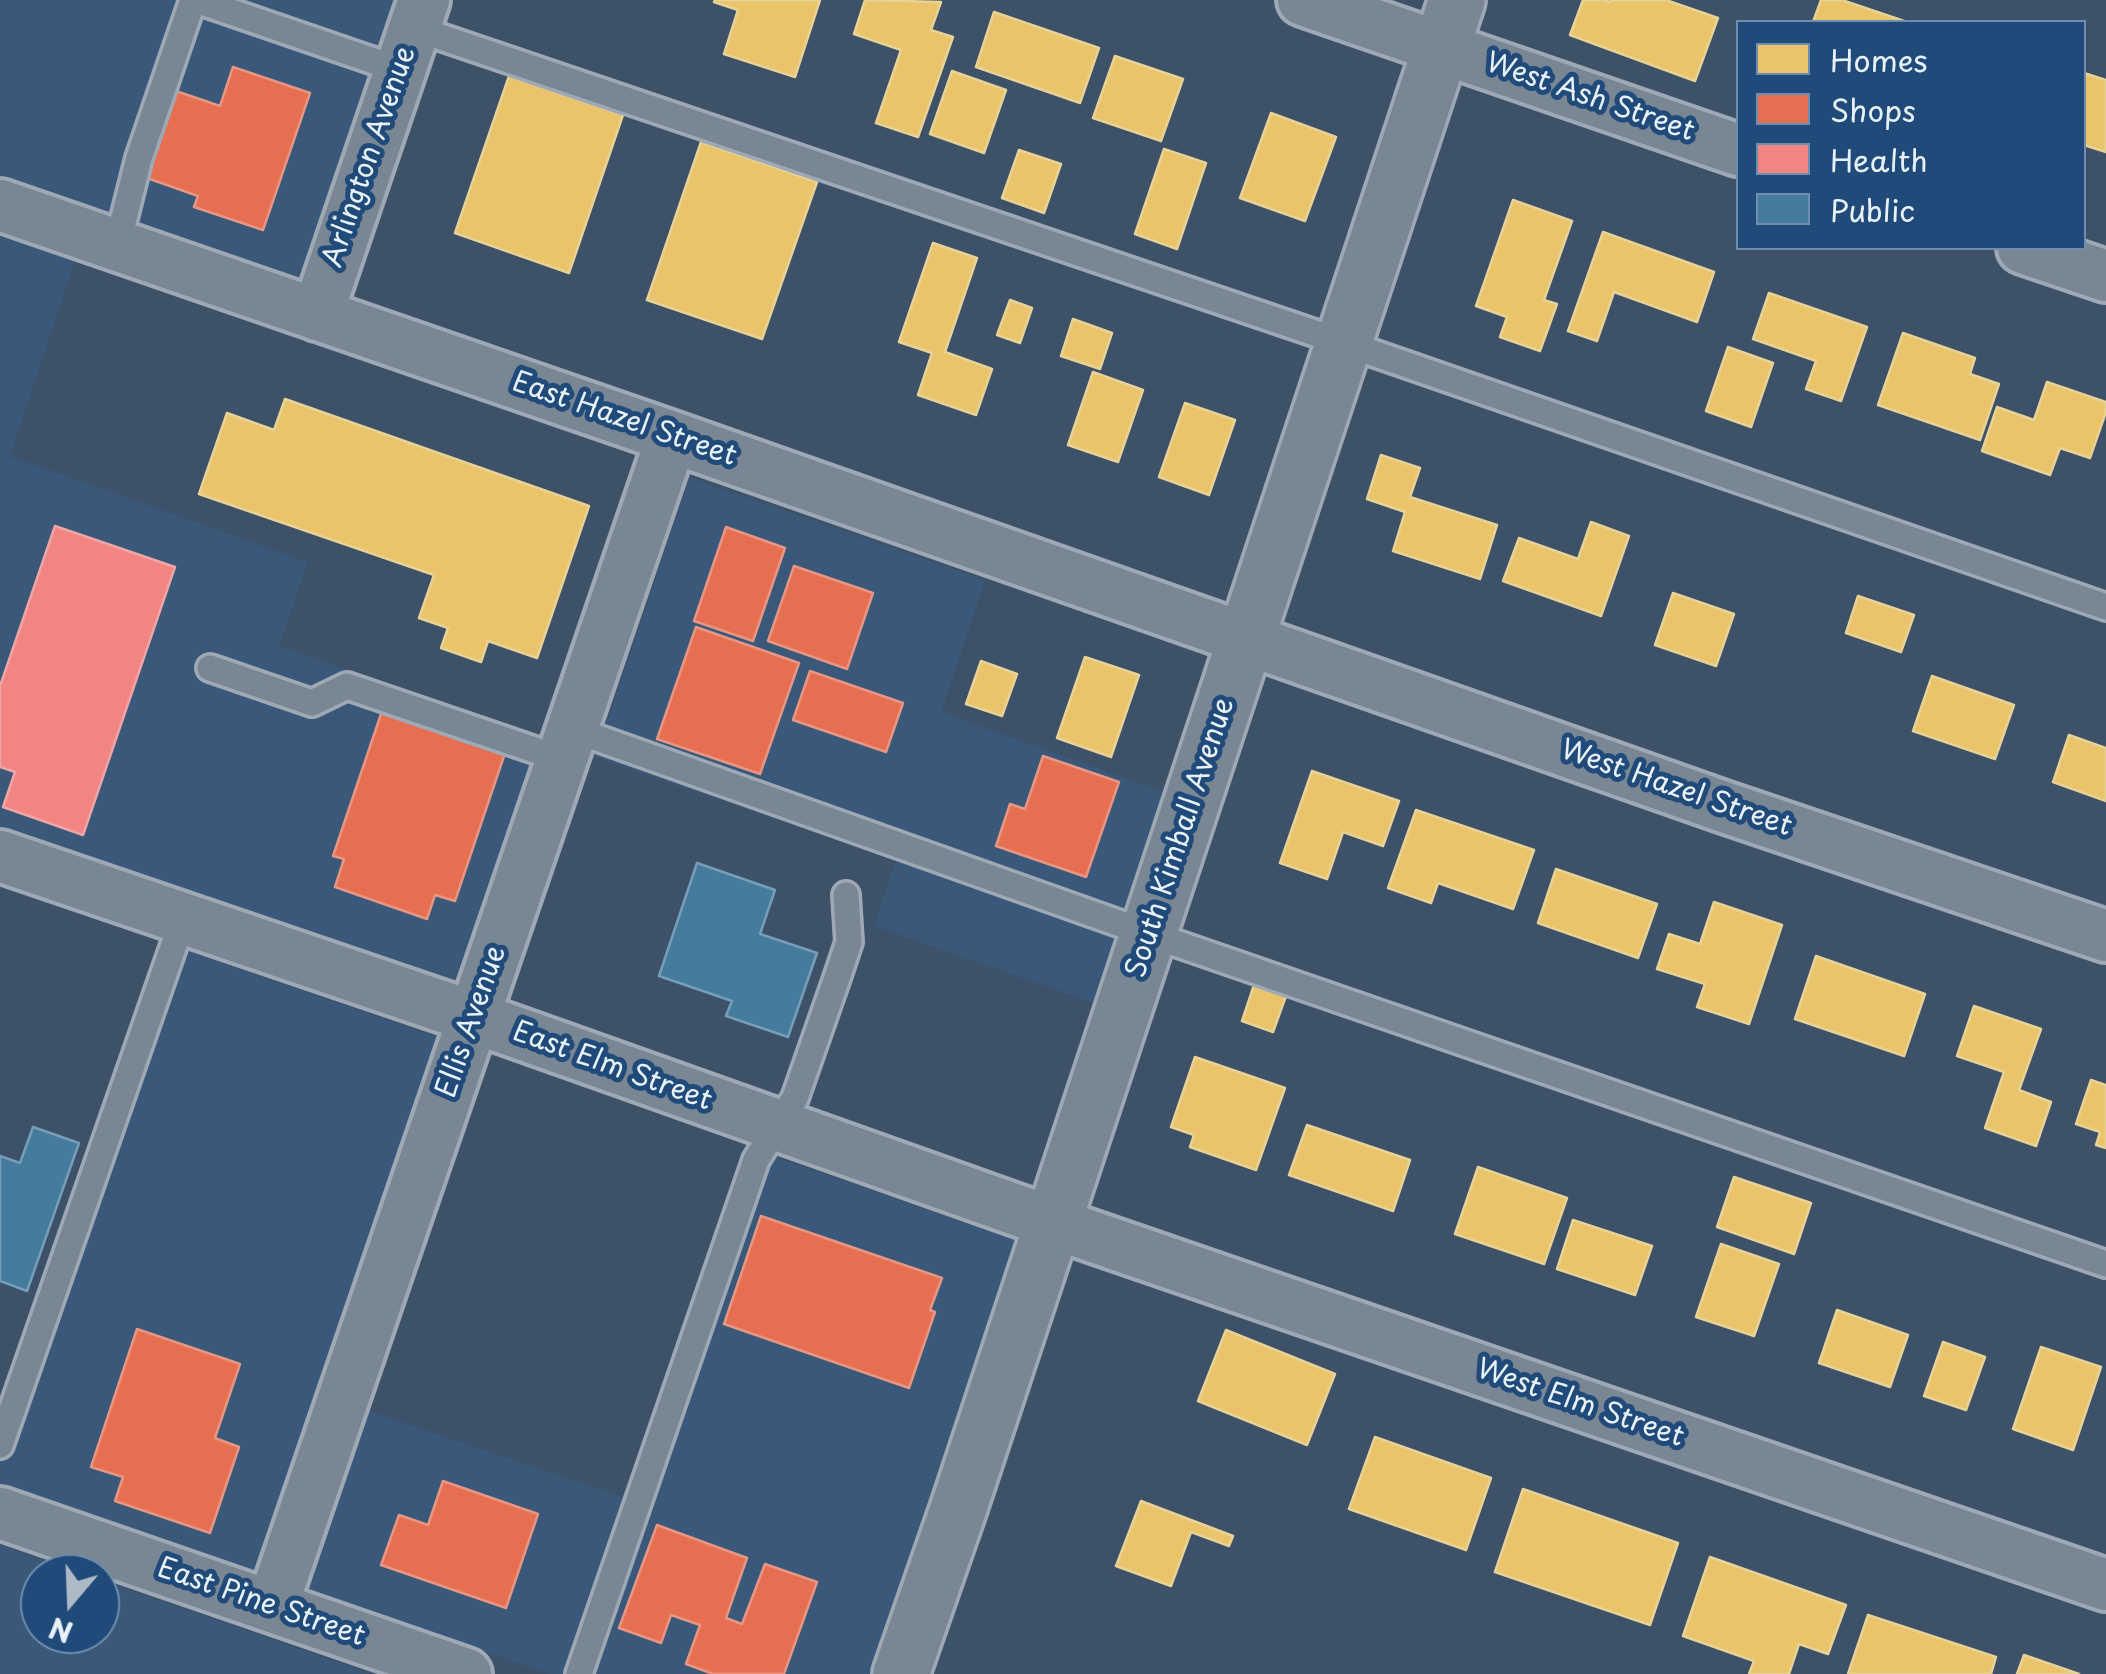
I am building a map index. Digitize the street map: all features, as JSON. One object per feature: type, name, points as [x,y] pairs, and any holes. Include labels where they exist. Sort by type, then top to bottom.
[{"type":"street","name":"West Ash Street","points":[[1303,0],[1449,24],[1736,149]]},
{"type":"street","name":"South Kimball Avenue","points":[[901,1674],[1449,24]]},
{"type":"street","name":"Arlington Avenue","points":[[318,314],[413,32]]},
{"type":"street","name":"East Hazel Street","points":[[0,205],[1247,639]]},
{"type":"street","points":[[2029,250],[2106,276]]},
{"type":"street","name":"Ellis Avenue","points":[[272,1607],[672,437]]},
{"type":"street","name":"West Hazel Street","points":[[1247,639],[2106,936]]},
{"type":"street","name":"East Elm Street","points":[[0,856],[473,1017],[1053,1223]]},
{"type":"street","name":"West Elm Street","points":[[1053,1223],[2106,1586]]},
{"type":"street","name":"East Pine Street","points":[[0,1513],[466,1674]]},
{"type":"lane","points":[[118,246],[139,158],[194,0],[413,32],[1344,343],[2106,608]]},
{"type":"lane","points":[[210,668],[312,703],[347,686],[566,744],[1148,934],[2106,1264]]},
{"type":"lane","points":[[580,1674],[756,1160],[795,1098],[838,975],[849,942],[846,895]]},
{"type":"lane","points":[[0,1445],[183,919]]},
{"type":"shaded area","points":[[0,0],[394,0],[299,282],[92,210],[10,456],[308,562],[279,646],[539,736],[455,986],[0,831]]},
{"type":"shaded area","points":[[690,478],[985,580],[941,712],[1169,794],[1097,1004],[874,926],[896,860],[595,757]]},
{"type":"shaded area","points":[[161,942],[437,1037],[316,1393],[623,1497],[744,1146],[1016,1241],[869,1674],[550,1674],[0,1484],[0,1419]]},
{"type":"shaded area","points":[[0,1545],[26,1554],[20,1554],[20,1654],[120,1654],[120,1587],[372,1674],[0,1674]]},
{"type":"building: Homes","points":[[715,0],[820,0],[795,77],[724,54],[738,10]]},
{"type":"building: Homes","points":[[865,0],[941,2],[931,30],[953,37],[918,137],[876,123],[901,50],[854,34]]},
{"type":"building: Homes","points":[[1583,0],[1666,0],[1718,18],[1695,81],[1570,35]]},
{"type":"building: Homes","points":[[1821,0],[1842,0],[1901,20],[1814,20]]},
{"type":"building: Homes","points":[[994,12],[1099,48],[1080,103],[976,67]]},
{"type":"building: Homes","points":[[1115,56],[1183,79],[1161,141],[1093,118]]},
{"type":"building: Homes","points":[[952,71],[1006,90],[984,153],[930,134]]},
{"type":"building: Homes","points":[[2086,74],[2106,80],[2106,152],[2086,146]]},
{"type":"building: Homes","points":[[509,76],[623,115],[569,273],[455,233]]},
{"type":"building: Homes","points":[[1271,113],[1336,137],[1305,221],[1240,198]]},
{"type":"building: Homes","points":[[701,142],[817,182],[762,339],[647,300]]},
{"type":"building: Homes","points":[[1164,149],[1206,163],[1177,249],[1135,234]]},
{"type":"building: Homes","points":[[1019,150],[1061,164],[1044,213],[1002,198]]},
{"type":"building: Homes","points":[[1513,200],[1572,221],[1544,300],[1557,304],[1540,351],[1500,337],[1507,317],[1476,306]]},
{"type":"building: Homes","points":[[1603,232],[1714,272],[1697,322],[1614,292],[1597,341],[1568,331]]},
{"type":"building: Homes","points":[[933,243],[977,258],[945,352],[992,369],[976,415],[918,395],[932,353],[899,342]]},
{"type":"building: Homes","points":[[1769,293],[1867,327],[1841,401],[1806,389],[1816,361],[1753,339]]},
{"type":"building: Homes","points":[[1010,300],[1032,308],[1020,343],[997,335]]},
{"type":"building: Homes","points":[[1073,319],[1112,333],[1100,369],[1061,356]]},
{"type":"building: Homes","points":[[1903,333],[1975,358],[1970,374],[1999,384],[1980,440],[1878,405]]},
{"type":"building: Homes","points":[[1728,347],[1773,363],[1751,427],[1706,411]]},
{"type":"building: Homes","points":[[1093,372],[1143,390],[1118,462],[1068,445]]},
{"type":"building: Homes","points":[[2047,382],[2106,402],[2090,458],[2060,448],[2050,475],[1982,451],[1997,407],[2034,420]]},
{"type":"building: Homes","points":[[285,399],[589,506],[537,658],[488,641],[481,662],[441,648],[448,628],[419,618],[434,575],[199,494],[227,413],[274,430]]},
{"type":"building: Homes","points":[[1185,403],[1235,420],[1209,495],[1159,477]]},
{"type":"building: Homes","points":[[1381,455],[1420,468],[1410,497],[1497,525],[1480,579],[1393,551],[1405,512],[1367,499]]},
{"type":"building: Homes","points":[[1591,522],[1629,536],[1601,616],[1503,581],[1519,538],[1578,559]]},
{"type":"building: Homes","points":[[1673,593],[1734,614],[1716,666],[1655,645]]},
{"type":"building: Homes","points":[[1858,596],[1914,615],[1901,652],[1846,633]]},
{"type":"building: Homes","points":[[1085,657],[1139,675],[1111,757],[1057,738]]},
{"type":"building: Homes","points":[[981,661],[1017,674],[1002,716],[966,704]]},
{"type":"building: Homes","points":[[1932,676],[2014,705],[1995,759],[1913,731]]},
{"type":"building: Homes","points":[[2069,735],[2106,748],[2106,801],[2053,782]]},
{"type":"building: Homes","points":[[1312,771],[1399,801],[1383,846],[1343,832],[1327,879],[1280,863]]},
{"type":"building: Homes","points":[[1416,810],[1534,850],[1513,909],[1438,883],[1431,903],[1388,888]]},
{"type":"building: Homes","points":[[1556,869],[1657,904],[1638,958],[1538,923]]},
{"type":"building: Homes","points":[[1714,902],[1782,925],[1749,1024],[1697,1007],[1705,984],[1657,969],[1669,934],[1700,944]]},
{"type":"building: Homes","points":[[1816,956],[1925,994],[1904,1056],[1795,1019]]},
{"type":"building: Homes","points":[[1254,985],[1286,996],[1273,1032],[1242,1021]]},
{"type":"building: Homes","points":[[1974,1006],[2041,1029],[2019,1090],[2051,1102],[2036,1146],[1985,1128],[2004,1072],[1957,1056]]},
{"type":"building: Homes","points":[[1195,1057],[1285,1088],[1256,1170],[1190,1147],[1194,1135],[1171,1127]]},
{"type":"building: Homes","points":[[2091,1080],[2106,1085],[2106,1148],[2096,1145],[2100,1132],[2076,1124]]},
{"type":"building: Homes","points":[[1307,1125],[1410,1160],[1393,1211],[1289,1175]]},
{"type":"building: Homes","points":[[1478,1167],[1567,1198],[1544,1264],[1455,1234]]},
{"type":"building: Homes","points":[[1734,1177],[1811,1203],[1794,1254],[1717,1227]]},
{"type":"building: Homes","points":[[1573,1220],[1652,1246],[1635,1295],[1557,1269]]},
{"type":"building: Homes","points":[[1721,1244],[1779,1264],[1754,1336],[1696,1317]]},
{"type":"building: Homes","points":[[1837,1310],[1908,1335],[1890,1387],[1819,1363]]},
{"type":"building: Homes","points":[[1226,1330],[1335,1374],[1307,1445],[1198,1401]]},
{"type":"building: Homes","points":[[1943,1342],[1985,1357],[1966,1410],[1924,1396]]},
{"type":"building: Homes","points":[[2041,1347],[2101,1367],[2073,1450],[2013,1429]]},
{"type":"building: Homes","points":[[1375,1437],[1491,1478],[1466,1550],[1349,1509]]},
{"type":"building: Homes","points":[[1523,1489],[1678,1543],[1650,1625],[1495,1572]]},
{"type":"building: Homes","points":[[1141,1501],[1233,1536],[1229,1546],[1191,1532],[1171,1586],[1116,1566]]},
{"type":"building: Homes","points":[[1710,1557],[1846,1605],[1828,1654],[1799,1644],[1789,1674],[1749,1674],[1754,1661],[1683,1636]]},
{"type":"building: Homes","points":[[1868,1615],[1996,1657],[1991,1674],[1848,1674]]},
{"type":"building: Homes","points":[[2024,1655],[2079,1674],[2017,1674]]},
{"type":"building: Shops","points":[[233,67],[310,93],[263,230],[194,207],[198,196],[144,177],[173,90],[220,106]]},
{"type":"building: Shops","points":[[726,527],[785,548],[753,641],[694,621]]},
{"type":"building: Shops","points":[[794,566],[873,593],[847,669],[768,641]]},
{"type":"building: Shops","points":[[696,627],[799,663],[760,774],[657,739]]},
{"type":"building: Shops","points":[[810,671],[903,703],[886,752],[793,720]]},
{"type":"building: Shops","points":[[382,711],[505,753],[455,901],[435,895],[427,919],[335,887],[344,859],[333,856]]},
{"type":"building: Shops","points":[[1043,756],[1119,782],[1086,877],[996,846],[1010,804],[1025,809]]},
{"type":"building: Shops","points":[[761,1216],[942,1278],[930,1310],[935,1312],[909,1388],[724,1324]]},
{"type":"building: Shops","points":[[137,1329],[240,1364],[215,1438],[239,1447],[210,1533],[115,1501],[123,1477],[91,1467]]},
{"type":"building: Shops","points":[[443,1481],[538,1514],[506,1608],[381,1565],[399,1515],[428,1525]]},
{"type":"building: Shops","points":[[657,1525],[747,1558],[726,1618],[742,1624],[765,1564],[817,1582],[784,1674],[713,1674],[686,1664],[700,1625],[671,1615],[661,1643],[619,1628]]},
{"type":"building: Health","points":[[55,526],[175,567],[83,835],[3,807],[15,772],[0,767],[0,686]]},
{"type":"building: Public","points":[[697,863],[775,890],[760,934],[817,953],[788,1037],[726,1016],[732,1001],[659,976]]},
{"type":"building: Public","points":[[33,1127],[79,1143],[27,1291],[0,1281],[0,1156],[20,1163]]}]
